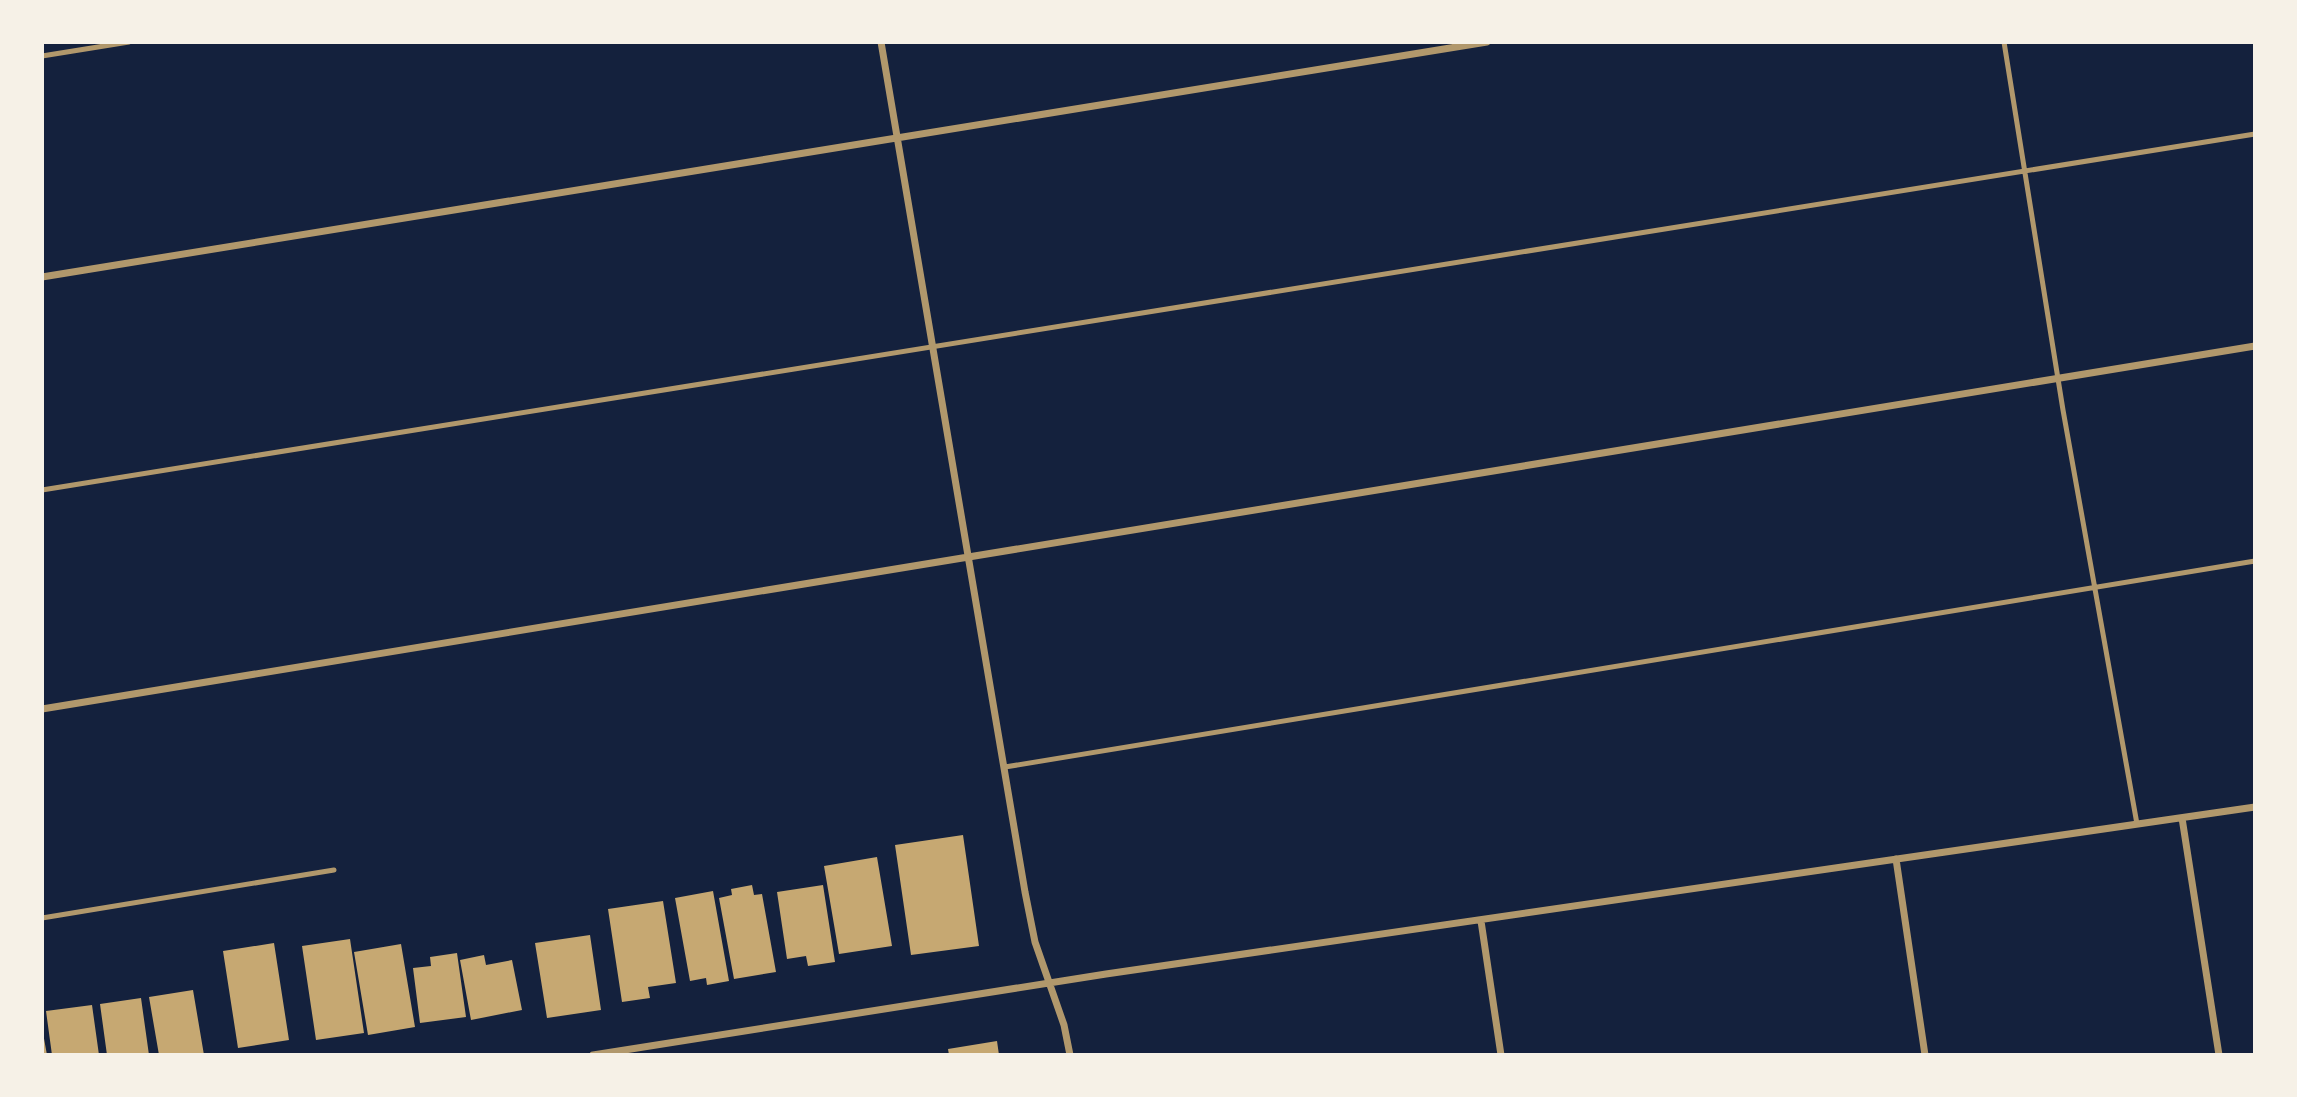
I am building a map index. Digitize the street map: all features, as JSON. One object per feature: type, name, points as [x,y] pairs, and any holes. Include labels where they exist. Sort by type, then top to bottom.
[{"type":"street","points":[[881,42],[1035,942],[1064,1025],[1070,1055]]},
{"type":"street","points":[[42,277],[1487,42]]},
{"type":"street","points":[[42,709],[2255,346]]},
{"type":"street","points":[[593,1055],[1050,983],[2255,807]]},
{"type":"street","points":[[2182,818],[2219,1055]]},
{"type":"street","points":[[1896,859],[1925,1055]]},
{"type":"street","points":[[1481,921],[1501,1055]]},
{"type":"lane","points":[[42,56],[129,42]]},
{"type":"lane","points":[[2004,42],[2059,379],[2137,824]]},
{"type":"lane","points":[[42,490],[2255,134]]},
{"type":"lane","points":[[1006,767],[2255,561]]},
{"type":"lane","points":[[42,918],[334,870]]},
{"type":"building","points":[[963,835],[979,946],[911,955],[895,845]]},
{"type":"building","points":[[877,857],[892,946],[839,954],[824,866]]},
{"type":"building","points":[[752,885],[754,895],[762,894],[776,972],[734,979],[719,898],[732,895],[731,889]]},
{"type":"building","points":[[823,885],[835,962],[808,966],[806,956],[787,959],[777,892]]},
{"type":"building","points":[[713,891],[729,981],[707,985],[706,978],[690,981],[675,898]]},
{"type":"building","points":[[663,901],[676,983],[648,987],[650,998],[622,1002],[608,909]]},
{"type":"building","points":[[590,935],[601,1010],[547,1018],[535,943]]},
{"type":"building","points":[[350,939],[364,1033],[316,1040],[302,946]]},
{"type":"building","points":[[274,943],[289,1040],[238,1048],[223,951]]},
{"type":"building","points":[[401,944],[415,1027],[368,1035],[354,952]]},
{"type":"building","points":[[457,953],[466,1017],[420,1023],[413,968],[431,966],[430,957]]},
{"type":"building","points":[[484,955],[486,965],[512,960],[522,1010],[471,1020],[460,960]]},
{"type":"building","points":[[193,990],[204,1055],[159,1055],[149,997]]},
{"type":"building","points":[[141,998],[149,1055],[107,1055],[100,1004]]},
{"type":"building","points":[[92,1005],[99,1055],[52,1055],[46,1011]]},
{"type":"building","points":[[43,1033],[47,1055],[42,1055]]},
{"type":"building","points":[[997,1041],[999,1055],[949,1055],[948,1049]]}]
